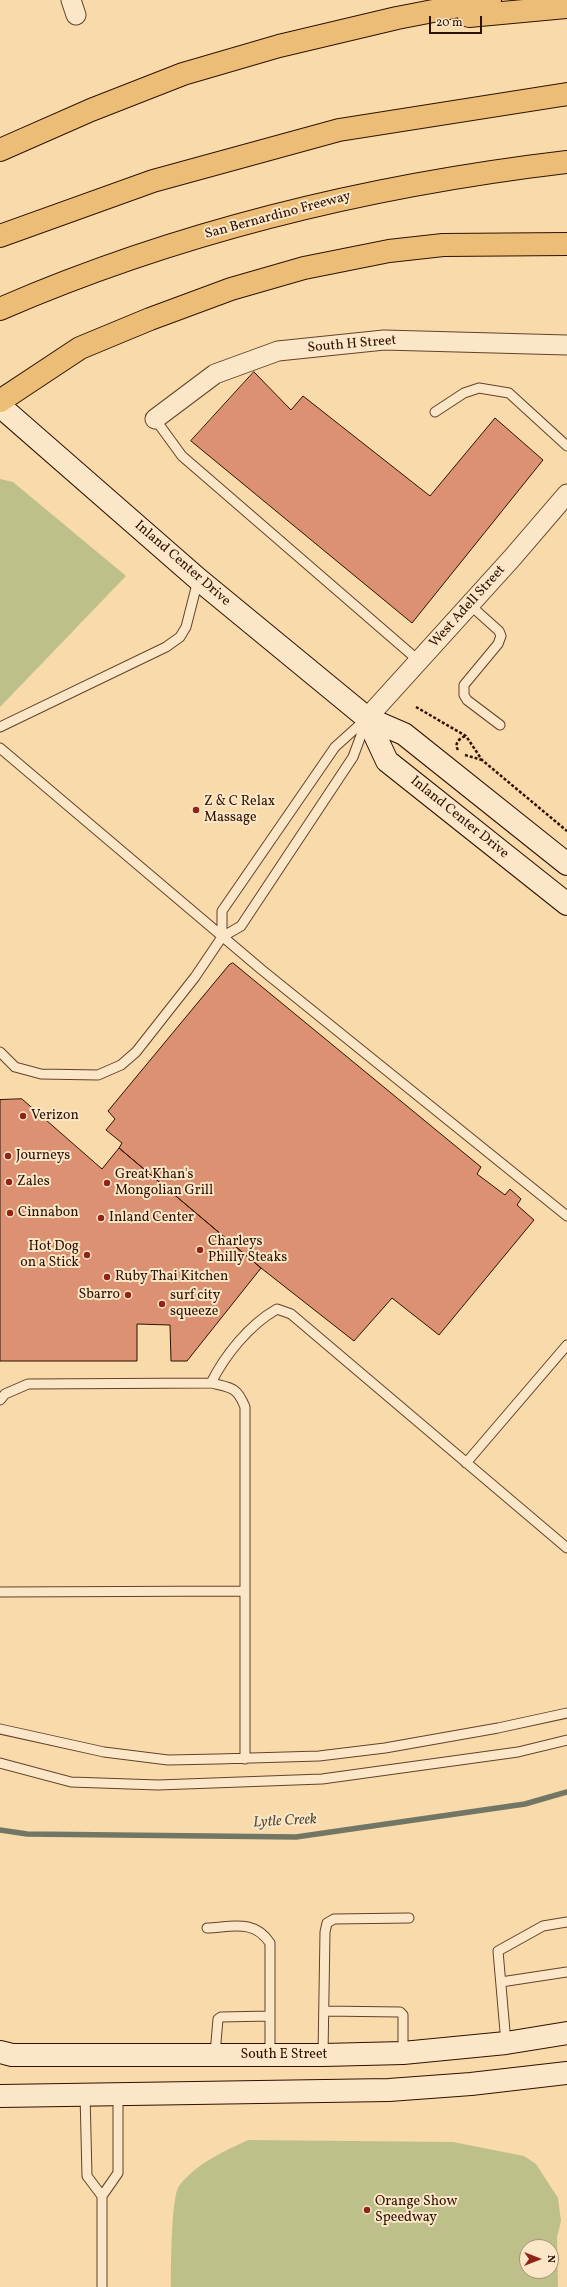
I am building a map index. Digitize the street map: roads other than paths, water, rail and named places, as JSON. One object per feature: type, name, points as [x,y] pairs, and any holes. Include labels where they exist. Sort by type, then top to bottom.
[{"type":"highway","points":[[0,150],[91,110],[183,74],[279,46],[397,18],[490,0]]},
{"type":"highway","points":[[397,18],[461,17],[567,7]]},
{"type":"highway","points":[[0,236],[153,181],[339,130],[567,94]]},
{"type":"highway","name":"San Bernardino Freeway","points":[[0,309],[54,285],[140,255],[248,222],[358,195],[522,167],[567,162]]},
{"type":"highway","points":[[487,244],[532,232],[567,232]]},
{"type":"highway","points":[[0,401],[80,348],[150,319],[231,289],[304,268],[389,252],[443,245],[567,244]]},
{"type":"main road","name":"Inland Center Drive","points":[[0,406],[198,579],[367,718],[404,734],[567,864]]},
{"type":"main road","name":"Inland Center Drive","points":[[367,718],[387,761],[567,904]]},
{"type":"main road","name":"South E Street","points":[[0,2052],[12,2055],[323,2055],[403,2053],[506,2043],[567,2033]]},
{"type":"main road","points":[[0,2096],[390,2090],[471,2084],[567,2073]]},
{"type":"street","name":"South H Street","points":[[155,419],[215,374],[278,351],[384,340],[567,345]]},
{"type":"street","name":"West Adell Street","points":[[367,718],[470,605],[567,494]]},
{"type":"lane","points":[[435,412],[464,393],[479,388],[510,393],[567,446]]},
{"type":"lane","points":[[155,419],[182,456],[419,661]]},
{"type":"lane","points":[[0,727],[166,647],[180,637],[186,627],[198,579]]},
{"type":"lane","points":[[470,605],[499,631],[501,636],[498,644],[464,685],[464,696],[467,700],[500,725]]},
{"type":"lane","points":[[222,937],[222,911],[335,747],[367,718]]},
{"type":"lane","points":[[0,1052],[15,1067],[42,1074],[98,1075],[121,1065],[136,1052],[194,977],[222,937],[241,926],[354,757],[367,718]]},
{"type":"lane","points":[[0,748],[222,937],[567,1216]]},
{"type":"lane","points":[[211,1384],[220,1365],[262,1318],[277,1309],[291,1314],[567,1548]]},
{"type":"lane","points":[[466,1463],[567,1345]]},
{"type":"lane","points":[[0,1400],[5,1394],[28,1384],[211,1384],[231,1388],[240,1393],[246,1407],[244,1591],[245,1758]]},
{"type":"lane","points":[[0,1592],[244,1591]]},
{"type":"lane","points":[[0,1729],[104,1752],[155,1759],[319,1756],[385,1748],[498,1728],[567,1713]]},
{"type":"lane","points":[[0,1763],[71,1782],[158,1785],[322,1779],[518,1752],[567,1740]]},
{"type":"lane","points":[[323,2055],[324,1932],[327,1923],[334,1918],[409,1918]]},
{"type":"lane","points":[[506,2043],[498,1951],[543,1926],[567,1922]]},
{"type":"lane","points":[[207,1928],[252,1927],[263,1933],[270,1943],[270,2055]]},
{"type":"lane","points":[[501,1982],[567,1972]]},
{"type":"lane","points":[[324,2011],[400,2012],[403,2015],[403,2053]]},
{"type":"lane","points":[[215,2054],[218,2019],[221,2017],[270,2016]]},
{"type":"lane","points":[[85,2094],[87,2176],[102,2196]]},
{"type":"lane","points":[[102,2287],[102,2196],[118,2172],[118,2094]]},
{"type":"waterway","name":"Lytle Creek","points":[[0,1830],[27,1834],[296,1837],[525,1804],[567,1792]]},
{"type":"place","name":"Z & C Relax Massage","points":[[196,810]]},
{"type":"place","name":"Verizon","points":[[23,1116]]},
{"type":"place","name":"Journeys","points":[[8,1156]]},
{"type":"place","name":"Zales","points":[[9,1182]]},
{"type":"place","name":"Great Khan's Mongolian Grill","points":[[107,1183]]},
{"type":"place","name":"Cinnabon","points":[[10,1213]]},
{"type":"place","name":"Inland Center","points":[[101,1218]]},
{"type":"place","name":"Charleys Philly Steaks","points":[[200,1250]]},
{"type":"place","name":"Hot Dog on a Stick","points":[[87,1255]]},
{"type":"place","name":"Ruby Thai Kitchen","points":[[107,1277]]},
{"type":"place","name":"Sbarro","points":[[128,1295]]},
{"type":"place","name":"surf city squeeze","points":[[162,1304]]},
{"type":"place","name":"Orange Show Speedway","points":[[367,2210]]}]
